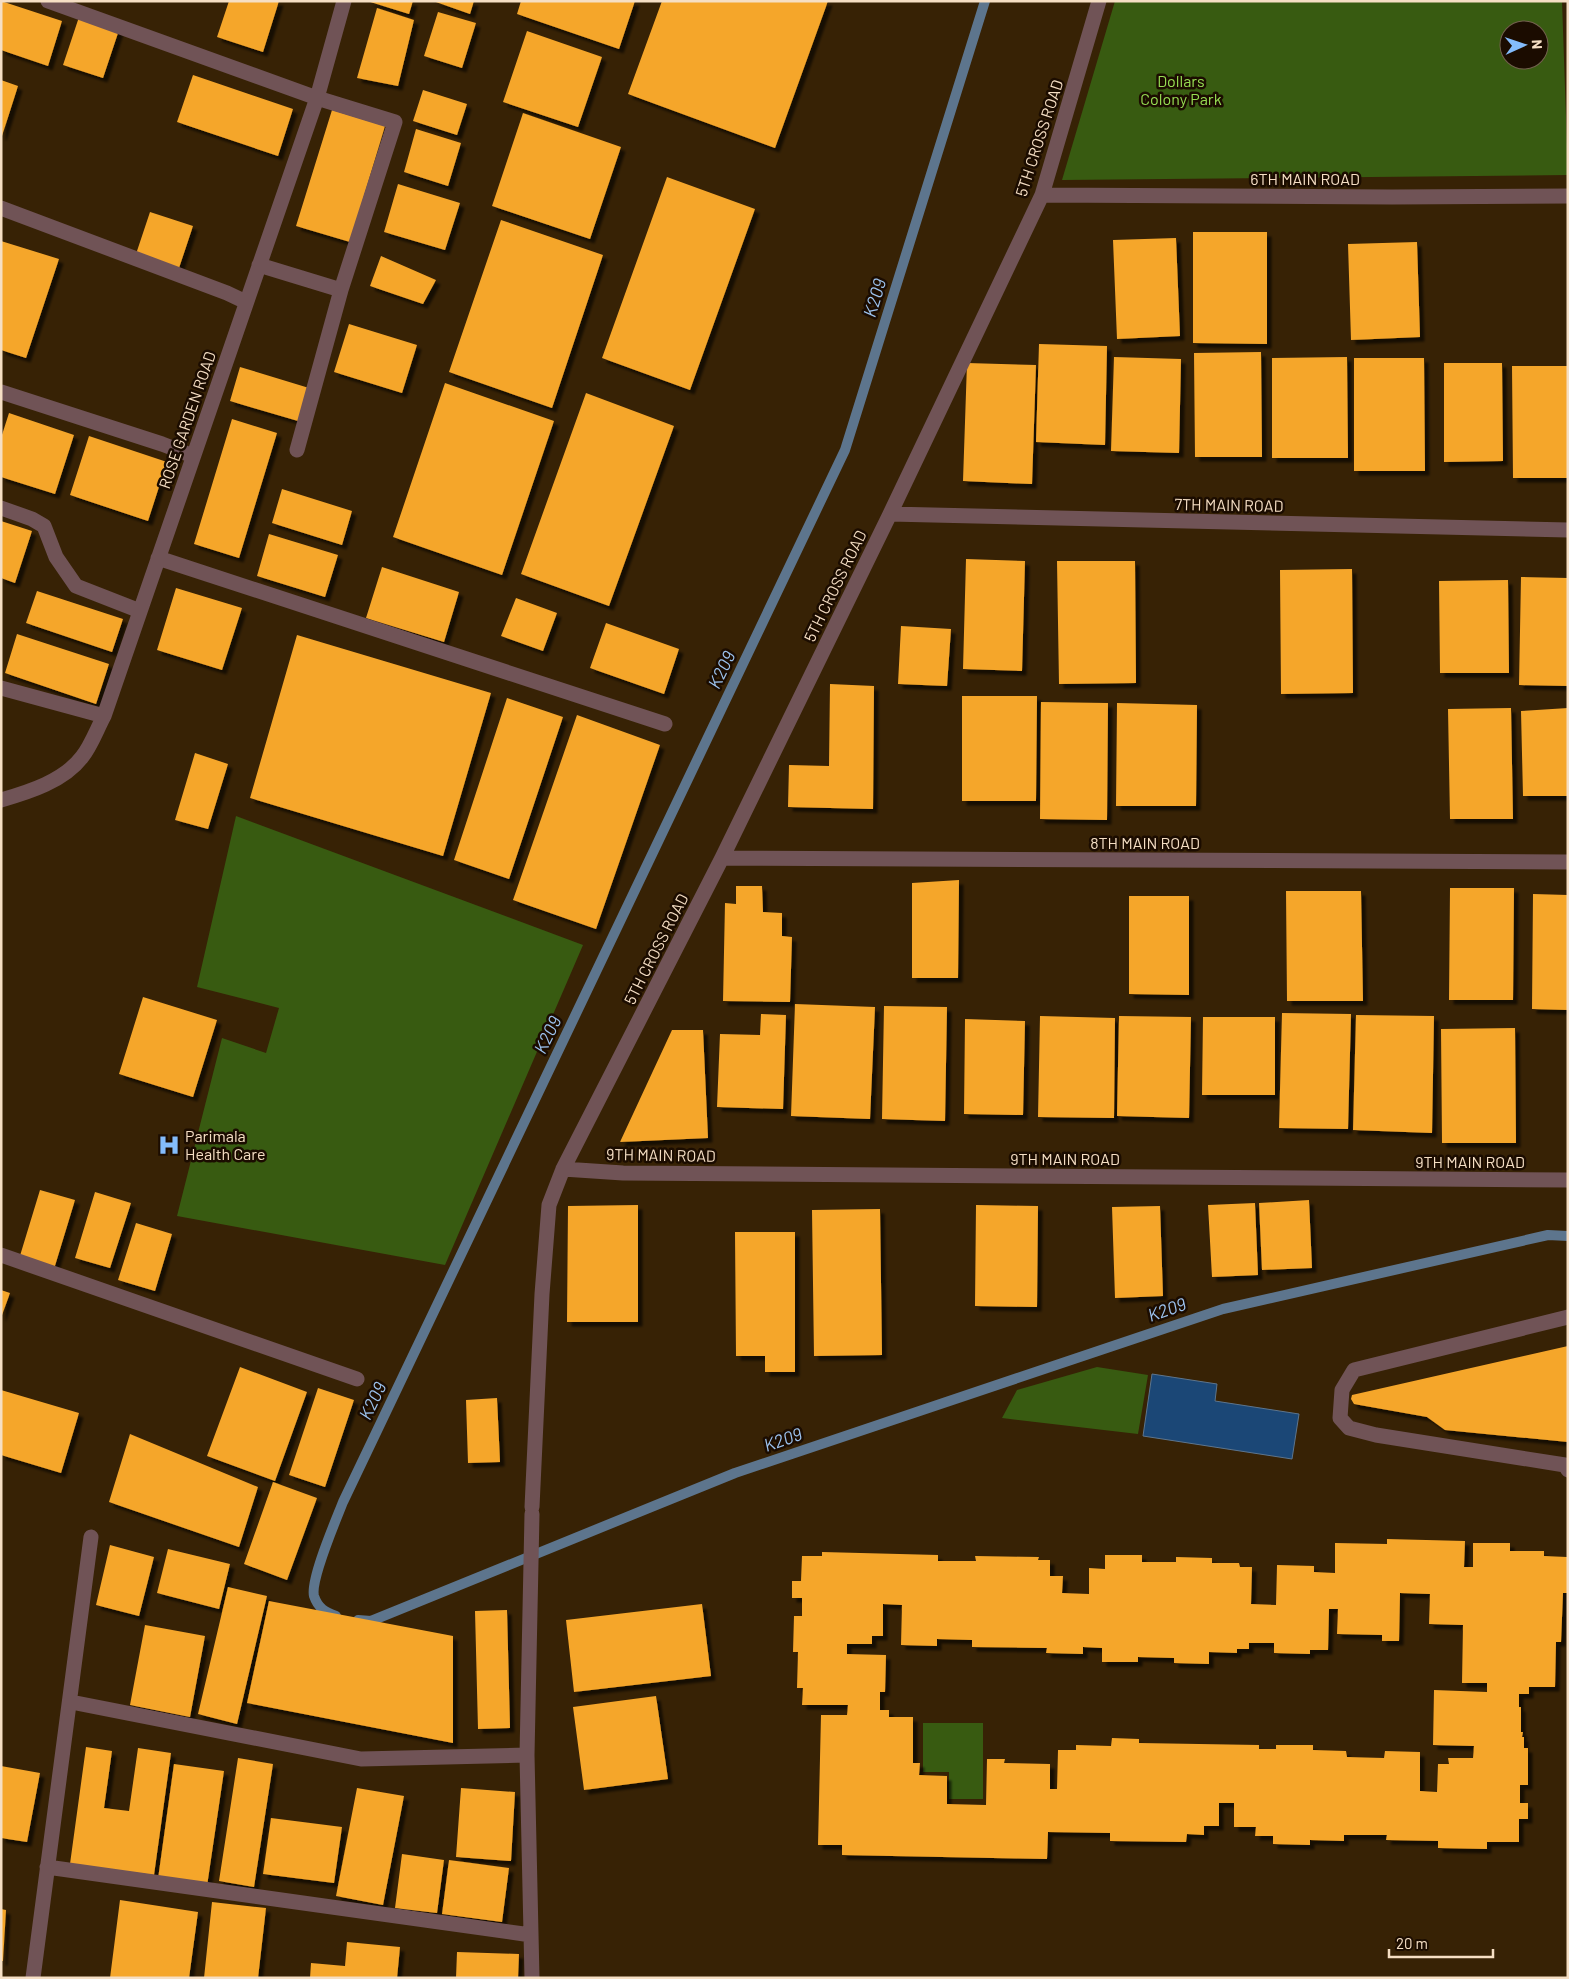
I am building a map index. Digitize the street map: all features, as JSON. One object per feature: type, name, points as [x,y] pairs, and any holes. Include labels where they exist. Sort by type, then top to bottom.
[{"type":"street","points":[[48,1],[316,98],[395,122],[341,290],[297,450]]},
{"type":"street","name":"ROSE GARDEN ROAD","points":[[1,800],[41,788],[65,772],[82,757],[104,716],[316,98],[344,1]]},
{"type":"street","name":"5TH CROSS ROAD","points":[[532,1978],[527,1756],[532,1511],[542,1294],[549,1205],[563,1169],[722,858],[890,514],[1042,195],[1100,1]]},
{"type":"street","name":"6TH MAIN ROAD","points":[[1042,195],[1392,198],[1568,196]]},
{"type":"street","points":[[1,208],[227,293],[246,302]]},
{"type":"street","points":[[259,265],[341,290]]},
{"type":"street","points":[[1,392],[162,444],[193,456]]},
{"type":"street","points":[[1,508],[32,519],[44,526],[56,557],[76,586],[140,611]]},
{"type":"street","name":"7TH MAIN ROAD","points":[[890,514],[1568,530]]},
{"type":"street","points":[[158,558],[665,724]]},
{"type":"street","points":[[1,688],[104,716]]},
{"type":"street","name":"8TH MAIN ROAD","points":[[722,858],[1568,862]]},
{"type":"street","name":"9TH MAIN ROAD","points":[[563,1169],[623,1173],[1568,1180]]},
{"type":"street","points":[[1,1255],[357,1379]]},
{"type":"street","points":[[1568,1317],[1354,1370],[1342,1390],[1340,1418],[1348,1428],[1376,1435],[1565,1465],[1568,1470]]},
{"type":"street","points":[[33,1978],[71,1702],[91,1537]]},
{"type":"street","points":[[71,1702],[361,1759],[527,1756]]},
{"type":"street","points":[[48,1867],[531,1935]]},
{"type":"green space","name":"Dollars Colony Park","points":[[1115,1],[1562,1],[1568,175],[1062,180]]},
{"type":"green space","points":[[236,816],[583,945],[445,1265],[177,1216],[222,1038],[266,1053],[279,1008],[197,987]]},
{"type":"green space","points":[[1097,1367],[1148,1375],[1138,1434],[1002,1418],[1017,1390]]},
{"type":"green space","points":[[923,1723],[983,1723],[983,1799],[949,1799],[949,1772],[923,1772]]},
{"type":"water","points":[[1152,1374],[1217,1384],[1215,1401],[1299,1414],[1292,1459],[1143,1436]]},
{"type":"building","points":[[1,1],[62,21],[48,66],[1,50]]},
{"type":"building","points":[[229,1],[279,1],[263,52],[217,37]]},
{"type":"building","points":[[367,1],[413,1],[409,14]]},
{"type":"building","points":[[433,1],[474,1],[470,14]]},
{"type":"building","points":[[521,1],[635,1],[619,49],[517,14]]},
{"type":"building","points":[[662,1],[828,1],[775,148],[628,94]]},
{"type":"building","points":[[377,8],[414,20],[398,86],[357,78]]},
{"type":"building","points":[[438,12],[476,23],[462,68],[424,56]]},
{"type":"building","points":[[79,17],[119,30],[103,78],[63,65]]},
{"type":"building","points":[[527,31],[602,57],[578,127],[503,102]]},
{"type":"building","points":[[193,75],[293,109],[278,156],[177,122]]},
{"type":"building","points":[[1,80],[18,86],[2,136],[1,136]]},
{"type":"building","points":[[423,90],[467,104],[457,135],[413,121]]},
{"type":"building","points":[[332,110],[385,126],[350,242],[296,226]]},
{"type":"building","points":[[523,113],[621,147],[590,239],[492,206]]},
{"type":"building","points":[[416,129],[461,143],[448,186],[404,172]]},
{"type":"building","points":[[667,177],[755,209],[690,390],[602,358]]},
{"type":"building","points":[[398,184],[460,203],[445,250],[384,232]]},
{"type":"building","points":[[150,212],[193,226],[179,268],[136,254]]},
{"type":"building","points":[[501,220],[603,255],[552,408],[449,372]]},
{"type":"building","points":[[1193,232],[1267,232],[1267,344],[1193,343]]},
{"type":"building","points":[[1176,238],[1180,336],[1117,339],[1113,240]]},
{"type":"building","points":[[1,241],[59,259],[26,358],[1,350]]},
{"type":"building","points":[[1417,242],[1420,337],[1351,340],[1348,244]]},
{"type":"building","points":[[381,256],[436,280],[423,304],[370,286]]},
{"type":"building","points":[[349,324],[417,345],[402,393],[334,372]]},
{"type":"building","points":[[1039,344],[1107,346],[1105,445],[1036,442]]},
{"type":"building","points":[[1261,352],[1262,457],[1195,457],[1194,353]]},
{"type":"building","points":[[1114,357],[1181,359],[1179,453],[1111,451]]},
{"type":"building","points":[[1347,357],[1348,458],[1272,458],[1272,358]]},
{"type":"building","points":[[1354,358],[1424,358],[1425,471],[1354,471]]},
{"type":"building","points":[[967,363],[1036,365],[1032,484],[963,481]]},
{"type":"building","points":[[1444,363],[1502,363],[1503,461],[1444,462]]},
{"type":"building","points":[[1512,366],[1568,366],[1568,478],[1513,478]]},
{"type":"building","points":[[240,367],[309,388],[298,421],[230,401]]},
{"type":"building","points":[[445,383],[554,421],[502,575],[393,537]]},
{"type":"building","points":[[586,393],[674,426],[609,606],[521,574]]},
{"type":"building","points":[[9,413],[74,435],[55,494],[1,477],[1,438]]},
{"type":"building","points":[[232,419],[277,433],[239,558],[194,544]]},
{"type":"building","points":[[89,436],[167,462],[148,521],[70,495]]},
{"type":"building","points":[[282,489],[352,511],[342,545],[272,523]]},
{"type":"building","points":[[1,521],[32,531],[15,583],[1,578]]},
{"type":"building","points":[[269,534],[338,555],[325,597],[257,576]]},
{"type":"building","points":[[966,559],[1025,561],[1022,671],[963,669]]},
{"type":"building","points":[[1057,561],[1135,561],[1136,683],[1059,684]]},
{"type":"building","points":[[382,567],[459,592],[444,642],[366,618]]},
{"type":"building","points":[[1352,569],[1353,693],[1281,694],[1280,570]]},
{"type":"building","points":[[1521,577],[1568,578],[1568,686],[1519,685]]},
{"type":"building","points":[[1508,580],[1509,673],[1440,673],[1439,581]]},
{"type":"building","points":[[176,588],[242,608],[222,670],[157,650]]},
{"type":"building","points":[[37,591],[123,619],[112,652],[26,623]]},
{"type":"building","points":[[516,598],[557,613],[543,651],[501,636]]},
{"type":"building","points":[[606,623],[679,649],[664,694],[590,668]]},
{"type":"building","points":[[901,626],[951,629],[947,686],[898,684]]},
{"type":"building","points":[[17,634],[109,664],[96,704],[5,673]]},
{"type":"building","points":[[297,635],[491,693],[443,856],[250,798]]},
{"type":"building","points":[[830,684],[874,686],[873,809],[788,807],[789,765],[829,766]]},
{"type":"building","points":[[962,696],[1037,696],[1036,801],[962,801]]},
{"type":"building","points":[[507,698],[563,717],[509,879],[454,860]]},
{"type":"building","points":[[1041,702],[1108,703],[1107,820],[1040,819]]},
{"type":"building","points":[[1117,703],[1197,705],[1196,806],[1116,806]]},
{"type":"building","points":[[1511,708],[1513,819],[1450,819],[1448,709]]},
{"type":"building","points":[[1568,708],[1568,796],[1523,796],[1521,711]]},
{"type":"building","points":[[577,715],[660,745],[596,929],[513,900]]},
{"type":"building","points":[[195,753],[228,764],[208,829],[175,820]]},
{"type":"building","points":[[959,880],[958,978],[912,978],[912,883]]},
{"type":"building","points":[[736,886],[762,886],[763,912],[782,913],[782,936],[792,937],[790,1002],[723,1001],[725,903],[736,904]]},
{"type":"building","points":[[1450,888],[1514,888],[1513,1000],[1449,1000]]},
{"type":"building","points":[[1286,891],[1361,891],[1363,1001],[1287,1001]]},
{"type":"building","points":[[1533,894],[1568,895],[1568,1010],[1532,1009]]},
{"type":"building","points":[[1129,896],[1189,896],[1189,995],[1129,994]]},
{"type":"building","points":[[143,997],[217,1020],[193,1097],[119,1074]]},
{"type":"building","points":[[795,1004],[875,1007],[870,1119],[791,1116]]},
{"type":"building","points":[[884,1006],[947,1007],[945,1121],[882,1119]]},
{"type":"building","points":[[1282,1013],[1351,1014],[1348,1129],[1279,1128]]},
{"type":"building","points":[[761,1014],[786,1015],[783,1109],[717,1107],[720,1034],[760,1035]]},
{"type":"building","points":[[1356,1015],[1434,1016],[1432,1133],[1353,1130]]},
{"type":"building","points":[[1040,1016],[1115,1018],[1114,1118],[1038,1117]]},
{"type":"building","points":[[1119,1016],[1191,1017],[1189,1118],[1117,1116]]},
{"type":"building","points":[[1203,1017],[1275,1017],[1275,1095],[1202,1095]]},
{"type":"building","points":[[965,1019],[1025,1021],[1023,1115],[964,1114]]},
{"type":"building","points":[[1515,1028],[1516,1143],[1442,1143],[1441,1029]]},
{"type":"building","points":[[672,1030],[703,1030],[708,1138],[620,1142]]},
{"type":"building","points":[[40,1190],[75,1200],[54,1269],[19,1259]]},
{"type":"building","points":[[95,1192],[131,1203],[110,1268],[75,1258]]},
{"type":"building","points":[[1309,1200],[1312,1268],[1262,1270],[1259,1203]]},
{"type":"building","points":[[1255,1203],[1258,1275],[1212,1277],[1208,1205]]},
{"type":"building","points":[[638,1205],[638,1322],[567,1322],[568,1206]]},
{"type":"building","points":[[976,1205],[1038,1206],[1037,1307],[975,1306]]},
{"type":"building","points":[[1160,1206],[1163,1296],[1115,1298],[1112,1207]]},
{"type":"building","points":[[880,1209],[882,1355],[814,1356],[812,1210]]},
{"type":"building","points":[[136,1223],[172,1234],[155,1291],[118,1280]]},
{"type":"building","points":[[735,1232],[795,1232],[795,1372],[765,1372],[765,1356],[736,1356]]},
{"type":"building","points":[[1,1290],[10,1293],[1,1318]]},
{"type":"building","points":[[1568,1346],[1568,1442],[1445,1430],[1427,1417],[1354,1404],[1351,1399],[1352,1395]]},
{"type":"building","points":[[240,1367],[307,1392],[275,1481],[207,1456]]},
{"type":"building","points":[[318,1388],[354,1400],[325,1487],[289,1475]]},
{"type":"building","points":[[1,1390],[79,1413],[61,1473],[1,1455]]},
{"type":"building","points":[[497,1398],[500,1462],[468,1463],[466,1400]]},
{"type":"building","points":[[130,1434],[258,1487],[239,1547],[109,1502]]},
{"type":"building","points":[[273,1482],[317,1498],[287,1580],[244,1564]]},
{"type":"building","points":[[1387,1539],[1465,1541],[1464,1567],[1473,1567],[1473,1543],[1510,1543],[1510,1551],[1544,1551],[1544,1556],[1567,1557],[1568,1593],[1563,1593],[1561,1642],[1556,1642],[1555,1687],[1529,1687],[1529,1694],[1519,1694],[1521,1732],[1523,1732],[1522,1737],[1524,1737],[1524,1748],[1528,1748],[1528,1785],[1520,1785],[1520,1803],[1528,1803],[1528,1819],[1519,1819],[1519,1842],[1487,1842],[1487,1849],[1438,1848],[1438,1841],[1386,1840],[1387,1835],[1344,1835],[1344,1841],[1310,1840],[1310,1845],[1273,1844],[1273,1836],[1255,1836],[1256,1827],[1234,1827],[1234,1803],[1219,1803],[1219,1826],[1204,1826],[1204,1835],[1187,1834],[1186,1842],[1110,1841],[1110,1833],[1048,1832],[1047,1859],[842,1855],[842,1845],[818,1845],[821,1715],[847,1715],[848,1705],[802,1705],[803,1688],[797,1688],[798,1652],[793,1652],[794,1616],[802,1616],[802,1598],[792,1598],[792,1581],[801,1581],[802,1556],[822,1556],[822,1552],[938,1555],[938,1561],[976,1561],[975,1556],[1039,1557],[1038,1560],[1050,1560],[1050,1576],[1063,1576],[1062,1593],[1089,1594],[1089,1568],[1105,1569],[1105,1555],[1142,1555],[1142,1562],[1176,1562],[1176,1557],[1212,1558],[1212,1563],[1239,1563],[1240,1567],[1252,1567],[1251,1604],[1276,1605],[1277,1565],[1314,1566],[1314,1572],[1335,1573],[1335,1543],[1387,1544]],"holes":[[[1400,1593],[1430,1594],[1429,1624],[1463,1625],[1462,1683],[1487,1683],[1487,1692],[1434,1690],[1433,1745],[1474,1746],[1473,1758],[1448,1758],[1449,1764],[1438,1764],[1437,1792],[1420,1791],[1420,1752],[1385,1751],[1384,1758],[1347,1757],[1346,1751],[1313,1750],[1313,1745],[1276,1745],[1276,1749],[1259,1749],[1259,1745],[1139,1743],[1139,1739],[1112,1738],[1111,1746],[1076,1745],[1076,1750],[1058,1750],[1057,1789],[1050,1789],[1050,1764],[1004,1763],[1005,1759],[987,1759],[986,1805],[947,1804],[947,1776],[919,1775],[920,1763],[913,1763],[913,1717],[889,1717],[889,1710],[880,1710],[880,1692],[885,1692],[886,1655],[847,1654],[847,1644],[872,1644],[872,1636],[883,1636],[883,1604],[902,1605],[901,1645],[937,1646],[937,1639],[972,1640],[972,1647],[1047,1648],[1046,1653],[1083,1654],[1083,1647],[1102,1648],[1102,1662],[1138,1662],[1138,1657],[1174,1658],[1174,1663],[1209,1664],[1209,1652],[1237,1653],[1237,1649],[1249,1649],[1249,1643],[1274,1643],[1274,1653],[1310,1654],[1310,1650],[1328,1650],[1329,1609],[1338,1609],[1337,1634],[1382,1635],[1382,1641],[1399,1641]]]},
{"type":"building","points":[[110,1545],[154,1557],[139,1616],[96,1605]]},
{"type":"building","points":[[168,1549],[230,1564],[219,1609],[157,1593]]},
{"type":"building","points":[[228,1587],[267,1596],[237,1724],[198,1714]]},
{"type":"building","points":[[269,1601],[453,1636],[453,1743],[247,1703]]},
{"type":"building","points":[[702,1604],[711,1676],[574,1692],[566,1620]]},
{"type":"building","points":[[507,1610],[510,1728],[478,1729],[475,1611]]},
{"type":"building","points":[[145,1625],[205,1636],[190,1717],[130,1705]]},
{"type":"building","points":[[656,1696],[668,1779],[584,1790],[573,1707]]},
{"type":"building","points":[[86,1747],[112,1751],[104,1808],[129,1811],[138,1748],[171,1753],[154,1875],[70,1864]]},
{"type":"building","points":[[238,1758],[273,1764],[254,1887],[219,1881]]},
{"type":"building","points":[[174,1764],[224,1771],[207,1886],[158,1879]]},
{"type":"building","points":[[1,1766],[40,1773],[27,1842],[1,1838]]},
{"type":"building","points":[[357,1788],[404,1796],[383,1905],[336,1896]]},
{"type":"building","points":[[461,1788],[515,1792],[511,1861],[456,1857]]},
{"type":"building","points":[[271,1818],[342,1827],[334,1883],[263,1874]]},
{"type":"building","points":[[402,1854],[444,1860],[437,1913],[395,1908]]},
{"type":"building","points":[[449,1860],[509,1868],[502,1922],[442,1914]]},
{"type":"building","points":[[120,1900],[198,1912],[189,1978],[110,1978]]},
{"type":"building","points":[[212,1902],[266,1908],[258,1978],[204,1978]]},
{"type":"building","points":[[1,1909],[6,1910],[3,1961],[1,1961]]},
{"type":"building","points":[[347,1942],[400,1947],[397,1978],[310,1978],[311,1963],[345,1966]]},
{"type":"building","points":[[457,1952],[519,1954],[518,1978],[456,1978]]},
{"type":"waterway","name":"K209","points":[[336,1616],[320,1607],[314,1596],[314,1588],[324,1550],[343,1502],[845,450],[985,1]]},
{"type":"waterway","name":"K209","points":[[358,1620],[371,1621],[735,1473],[1223,1309],[1548,1235],[1568,1236]]},
{"type":"place","name":"Parimala Health Care","points":[[169,1145]]}]
